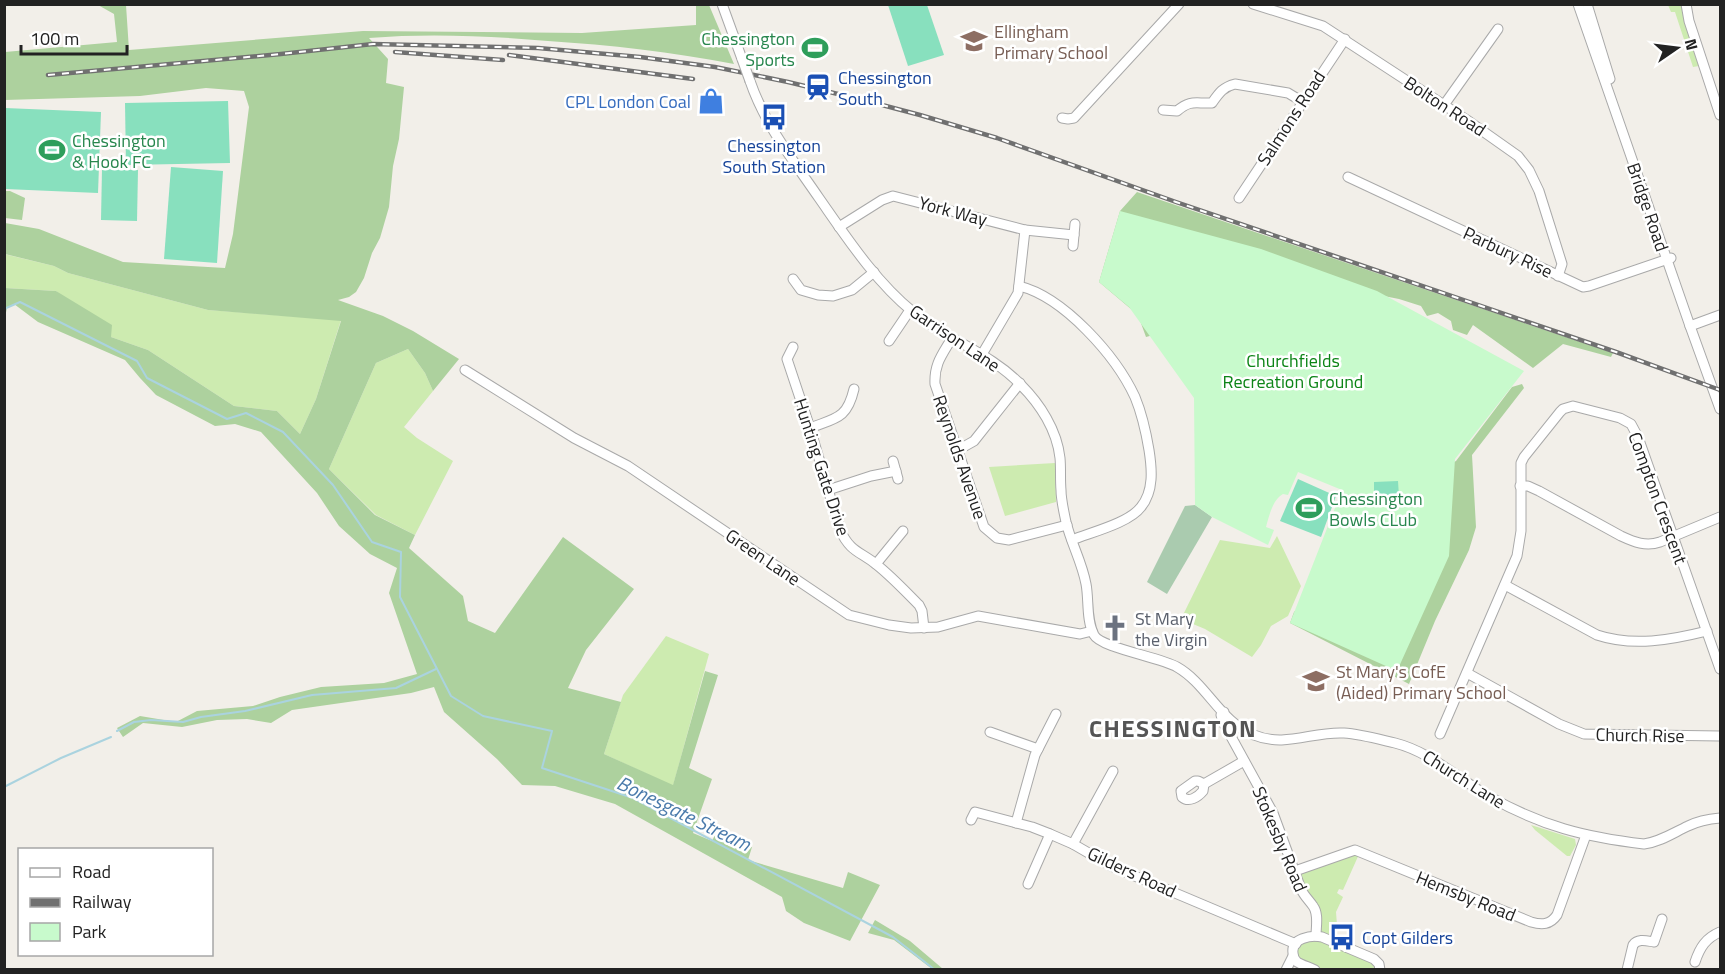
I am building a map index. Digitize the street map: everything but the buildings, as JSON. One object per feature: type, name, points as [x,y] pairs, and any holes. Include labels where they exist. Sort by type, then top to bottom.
[{"type":"street","name":"Garrison Lane","points":[[722,4],[757,101],[769,124],[839,227],[874,272],[910,310],[1005,371],[1020,383],[1040,407],[1058,444],[1060,494],[1067,525],[1086,582],[1092,631]]},
{"type":"street","points":[[1062,118],[1074,118],[1179,4]]},
{"type":"street","name":"Bolton Road","points":[[1253,4],[1323,26],[1510,149],[1525,163],[1539,191],[1562,261],[1558,276]]},
{"type":"street","name":"Bridge Road","points":[[1578,4],[1720,409]]},
{"type":"street","name":"Bridge Road","points":[[1587,4],[1669,259]]},
{"type":"street","points":[[1686,4],[1689,21],[1715,82],[1720,115]]},
{"type":"street","points":[[1444,105],[1498,29]]},
{"type":"street","name":"Salmons Road","points":[[1239,198],[1345,39]]},
{"type":"street","points":[[1163,110],[1177,111],[1194,102],[1212,103],[1219,92],[1235,84],[1288,93],[1302,102]]},
{"type":"street","name":"Parbury Rise","points":[[1348,177],[1580,286],[1586,287],[1669,259]]},
{"type":"street","name":"York Way","points":[[839,227],[882,200],[893,196],[1025,230],[1074,230],[1073,246]]},
{"type":"street","points":[[981,356],[1018,293],[1025,230]]},
{"type":"street","points":[[793,279],[801,290],[833,296],[852,290],[874,272]]},
{"type":"street","points":[[1019,286],[1048,300],[1092,336],[1123,375],[1135,398],[1145,426],[1151,463],[1151,481],[1148,496],[1141,507],[1133,515],[1072,540]]},
{"type":"street","points":[[889,341],[910,310]]},
{"type":"street","points":[[1692,325],[1720,315]]},
{"type":"street","name":"Bridge Road","points":[[1692,325],[1720,393]]},
{"type":"street","name":"Reynolds Avenue","points":[[952,338],[939,360],[935,371],[935,384],[984,527],[997,538],[1009,540],[1067,525]]},
{"type":"street","name":"Hunting Gate Drive","points":[[793,347],[787,358],[840,530],[846,542],[876,564],[919,605],[924,628]]},
{"type":"street","name":"Green Lane","points":[[465,370],[574,438],[628,466],[849,615],[889,625],[924,628],[938,627],[978,616],[1080,634],[1092,631]]},
{"type":"street","points":[[958,450],[974,441],[1020,383]]},
{"type":"street","points":[[810,428],[837,418],[850,404],[854,389]]},
{"type":"street","name":"Compton Crescent","points":[[1440,734],[1519,547],[1521,463],[1563,409],[1573,406],[1620,417],[1631,424],[1638,436],[1720,669]]},
{"type":"street","points":[[828,490],[871,476],[897,475],[893,461]]},
{"type":"street","points":[[1521,486],[1539,490],[1634,542],[1653,545],[1720,517]]},
{"type":"street","points":[[876,564],[903,531]]},
{"type":"street","points":[[1504,585],[1609,639],[1620,641],[1667,640],[1707,631]]},
{"type":"street","points":[[1092,631],[1101,642],[1164,660],[1181,669],[1235,724],[1247,733],[1236,746]]},
{"type":"street","name":"Church Rise","points":[[1467,673],[1559,724],[1584,734],[1720,736]]},
{"type":"street","name":"Stokesby Road","points":[[1224,712],[1221,718],[1273,813],[1304,897],[1315,909],[1316,936]]},
{"type":"street","points":[[1016,822],[1038,749],[1056,714]]},
{"type":"street","name":"Church Lane","points":[[1247,733],[1262,738],[1287,740],[1344,733],[1396,743],[1431,758],[1488,796],[1528,817],[1586,835],[1644,844],[1653,843],[1698,822],[1720,818]]},
{"type":"street","points":[[996,736],[1038,749]]},
{"type":"street","points":[[1204,784],[1244,761]]},
{"type":"street","points":[[1073,844],[1113,771]]},
{"type":"street","name":"Gilders Road","points":[[974,811],[1050,834],[1073,844],[1111,866],[1296,944]]},
{"type":"street","points":[[1027,878],[1050,834]]},
{"type":"street","name":"Hemsby Road","points":[[1295,871],[1355,850],[1531,922],[1544,924],[1557,915],[1586,835]]},
{"type":"street","points":[[1627,969],[1634,942],[1640,940],[1654,942],[1662,919]]},
{"type":"street","points":[[1695,962],[1705,937],[1720,932]]},
{"type":"street","points":[[1286,969],[1296,944],[1302,939],[1316,936],[1374,959],[1380,969]]},
{"type":"street","points":[[1293,956],[1298,962],[1315,969]]},
{"type":"green space","points":[[98,5],[126,5],[129,50],[363,31],[582,33],[696,25],[696,5],[709,5],[734,64],[641,50],[526,39],[436,35],[369,38],[388,59],[386,83],[404,87],[399,139],[393,166],[389,207],[380,238],[356,292],[338,300],[383,316],[459,359],[433,391],[425,373],[408,349],[376,363],[329,469],[375,515],[415,535],[409,548],[463,596],[468,621],[495,633],[563,537],[634,589],[586,650],[568,688],[621,702],[604,754],[673,785],[705,671],[718,675],[689,768],[712,779],[693,833],[712,841],[715,835],[752,847],[748,860],[843,888],[848,872],[880,885],[850,941],[804,923],[786,911],[782,897],[615,804],[555,786],[522,785],[497,759],[444,712],[434,687],[411,693],[292,710],[271,723],[247,719],[217,720],[182,727],[143,723],[123,737],[117,728],[140,716],[176,722],[197,711],[253,706],[321,687],[384,683],[417,674],[389,593],[397,568],[370,554],[339,526],[317,493],[261,432],[235,424],[215,426],[156,395],[125,360],[38,322],[14,304],[7,308],[5,317],[5,288],[56,291],[112,325],[111,337],[148,350],[234,406],[277,411],[300,434],[316,399],[341,321],[208,310],[5,254],[5,223],[39,229],[123,262],[225,268],[233,234],[249,107],[244,91],[206,88],[140,96],[5,100],[5,52],[117,42],[114,14]]},
{"type":"green space","points":[[888,5],[927,5],[944,55],[908,66]]},
{"type":"green space","points":[[1668,5],[1681,5],[1699,66],[1693,67],[1675,12],[1671,12]]},
{"type":"green space","points":[[228,101],[230,163],[126,165],[125,103]]},
{"type":"green space","name":"Chessington & Hook FC","points":[[5,108],[101,112],[98,193],[5,189]]},
{"type":"green space","points":[[171,167],[223,171],[217,263],[164,259]]},
{"type":"green space","points":[[102,169],[138,170],[137,221],[101,220]]},
{"type":"green space","points":[[5,191],[25,198],[22,220],[5,218]]},
{"type":"green space","points":[[1137,192],[1613,353],[1611,357],[1563,344],[1533,368],[1473,325],[1467,335],[1453,330],[1451,321],[1438,313],[1427,316],[1421,306],[1399,299],[1333,286],[1146,337],[1138,315],[1099,282],[1120,211]]},
{"type":"green space","name":"Churchfields Recreation Ground","points":[[1120,211],[1261,249],[1377,291],[1524,371],[1455,459],[1449,556],[1397,671],[1290,623],[1342,490],[1298,472],[1288,495],[1280,496],[1272,508],[1266,527],[1274,530],[1268,545],[1212,517],[1195,505],[1194,398],[1129,307],[1099,282]]},
{"type":"green space","points":[[4,254],[208,310],[341,320],[316,399],[300,434],[277,411],[234,406],[148,350],[111,337],[56,291],[5,288]]},
{"type":"green space","points":[[408,349],[425,373],[433,391],[404,427],[453,461],[415,535],[376,515],[329,469],[376,363]]},
{"type":"green space","points":[[1522,384],[1524,388],[1472,455],[1476,527],[1469,550],[1435,621],[1409,684],[1290,623],[1294,612],[1431,475],[1456,461],[1512,387]]},
{"type":"green space","points":[[1055,463],[1056,502],[1005,516],[989,467]]},
{"type":"green space","name":"Chessington Bowls CLub","points":[[1298,479],[1336,496],[1321,537],[1280,521]]},
{"type":"green space","points":[[1398,481],[1399,497],[1374,497],[1374,482]]},
{"type":"green space","points":[[1195,505],[1212,517],[1167,594],[1147,582],[1185,506]]},
{"type":"green space","points":[[1277,536],[1301,586],[1288,616],[1271,626],[1252,657],[1205,629],[1181,619],[1220,540],[1270,548]]},
{"type":"green space","points":[[666,636],[709,654],[673,786],[604,754],[623,695]]},
{"type":"green space","points":[[1531,825],[1575,839],[1576,845],[1570,856],[1567,856]]},
{"type":"green space","points":[[1360,852],[1343,890],[1339,889],[1337,893],[1343,897],[1336,912],[1337,925],[1331,940],[1374,959],[1380,969],[1315,969],[1298,962],[1293,948],[1315,936],[1317,918],[1295,871]]},
{"type":"green space","points":[[875,920],[910,941],[943,969],[932,969],[894,940],[868,933]]},
{"type":"waterway","name":"Bonesgate Stream","points":[[4,309],[20,302],[137,361],[147,378],[227,419],[246,413],[283,432],[333,485],[372,542],[401,552],[400,597],[451,696],[483,716],[552,731],[542,768],[633,798],[893,937],[935,970]]},
{"type":"waterway","points":[[117,731],[134,722],[151,720],[183,722],[245,711],[312,695],[396,688],[436,669]]},
{"type":"waterway","points":[[4,787],[61,758],[111,737]]},
{"type":"railway","points":[[48,75],[373,44],[538,48],[640,57],[715,67],[867,101],[997,138],[1720,390]]},
{"type":"railway","points":[[395,52],[503,60]]},
{"type":"railway","points":[[509,55],[693,79]]},
{"type":"place","name":"Ellingham Primary School","points":[[974,41]]},
{"type":"place","name":"Chessington Sports","points":[[815,48]]},
{"type":"place","name":"Chessington South","points":[[818,87]]},
{"type":"place","name":"CPL London Coal","points":[[711,101]]},
{"type":"place","name":"Chessington South Station","points":[[774,117]]},
{"type":"place","name":"Chessington & Hook FC","points":[[52,150]]},
{"type":"place","name":"Chessington Bowls CLub","points":[[1309,508]]},
{"type":"place","name":"St Mary the Virgin","points":[[1115,628]]},
{"type":"place","name":"St Mary's CofE (Aided) Primary School","points":[[1316,681]]},
{"type":"place","name":"Copt Gilders","points":[[1342,937]]},
{"type":"district","name":"CHESSINGTON","points":[[1173,728]]}]
